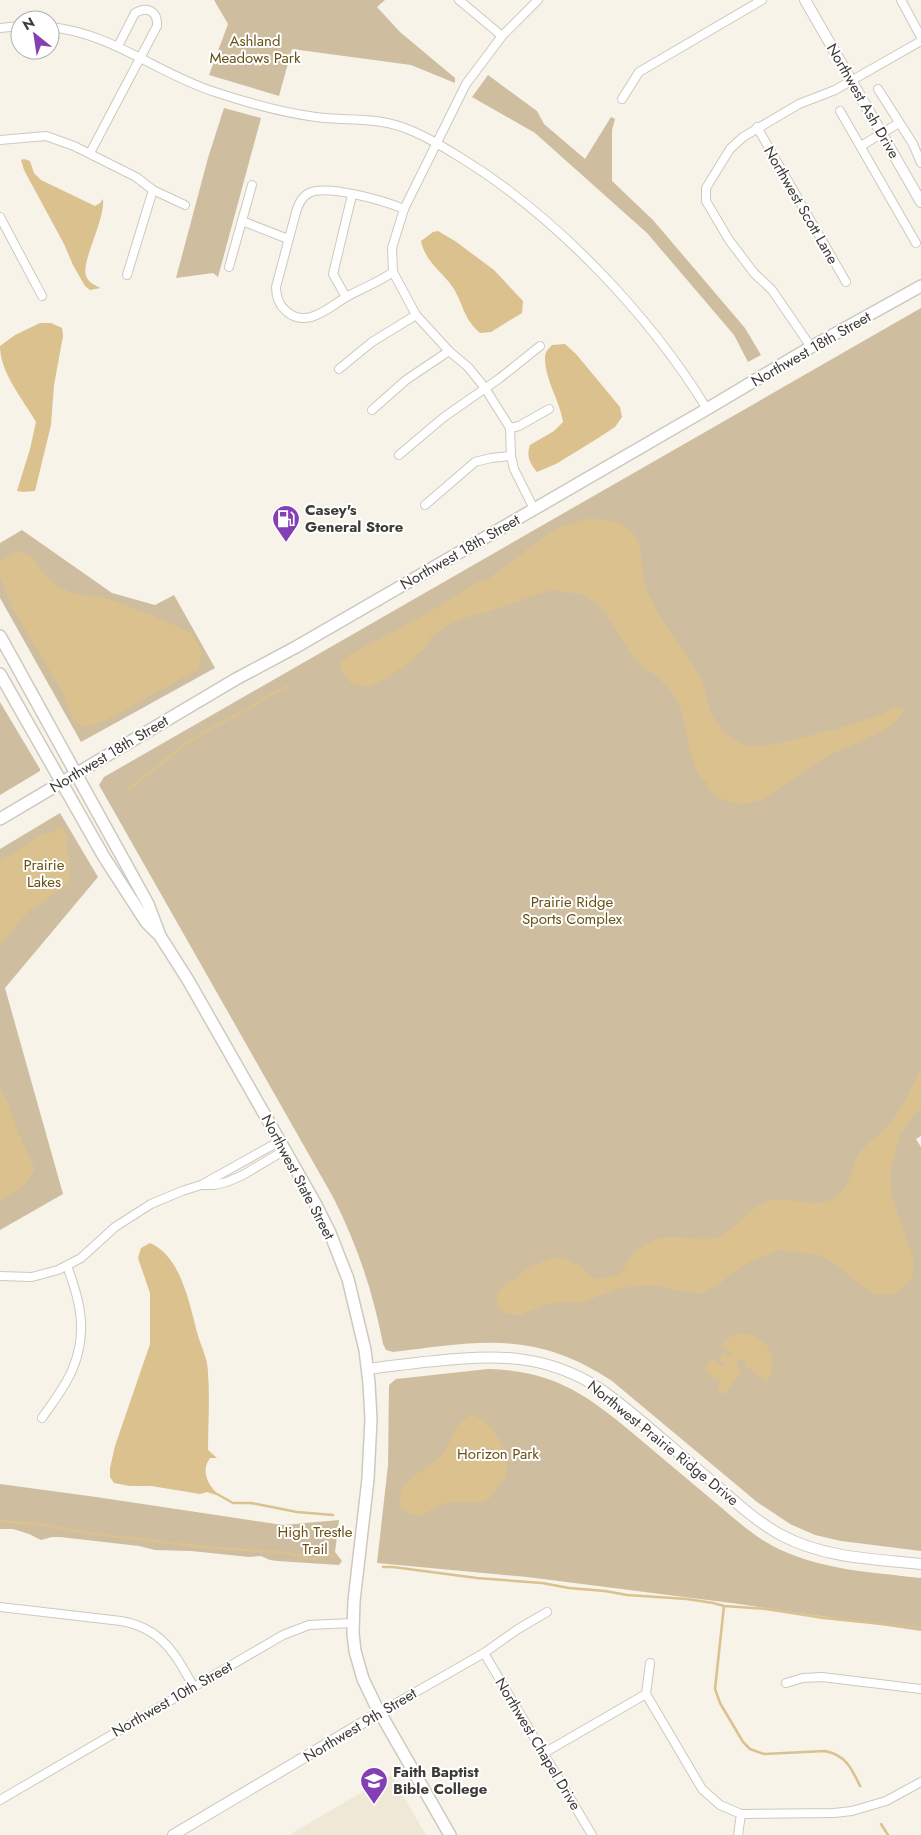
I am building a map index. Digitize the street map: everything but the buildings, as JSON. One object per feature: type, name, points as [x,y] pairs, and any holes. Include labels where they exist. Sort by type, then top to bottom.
[{"type":"main road","name":"Northwest 18th Street","points":[[0,819],[236,678],[296,646],[707,410],[811,347],[921,286]]},
{"type":"main road","name":"Northwest State Street","points":[[0,636],[148,904],[160,936],[188,980],[319,1210],[342,1263],[360,1326],[368,1369],[370,1403],[371,1449],[353,1623],[357,1661],[379,1713],[450,1835]]},
{"type":"main road","name":"Northwest State Street","points":[[0,674],[104,857],[146,922],[160,936]]},
{"type":"street","points":[[459,0],[502,36]]},
{"type":"street","points":[[534,509],[514,469],[511,456],[510,428],[485,388],[468,367],[416,315],[393,272],[392,248],[404,209],[466,84],[502,36],[538,0]]},
{"type":"street","points":[[622,98],[639,72],[762,0]]},
{"type":"street","name":"Northwest Ash Drive","points":[[805,0],[921,202]]},
{"type":"street","points":[[901,0],[921,37]]},
{"type":"street","points":[[90,153],[158,26],[158,19],[153,11],[148,9],[135,13],[118,46]]},
{"type":"street","points":[[60,29],[85,34],[118,46],[154,66],[213,92],[313,117],[383,122],[417,133],[436,143],[476,167],[511,193],[552,227],[594,267],[668,352],[684,373],[707,410]]},
{"type":"street","points":[[811,347],[772,290],[742,259],[709,208],[705,194],[706,188],[730,149],[757,127],[798,104],[821,97],[852,81],[921,41]]},
{"type":"street","points":[[878,89],[913,144],[921,163]]},
{"type":"street","points":[[840,111],[916,243]]},
{"type":"street","points":[[861,146],[899,123]]},
{"type":"street","name":"Northwest Scott Lane","points":[[757,127],[846,282]]},
{"type":"street","points":[[0,140],[46,136],[90,153],[136,177],[153,190],[185,205]]},
{"type":"street","points":[[228,267],[252,185]]},
{"type":"street","points":[[127,275],[153,190]]},
{"type":"street","points":[[393,272],[384,279],[346,297],[318,315],[304,319],[290,315],[282,308],[276,294],[276,287],[298,204],[307,194],[325,190],[387,202],[404,209]]},
{"type":"street","points":[[346,297],[333,274],[352,195]]},
{"type":"street","points":[[0,217],[42,296]]},
{"type":"street","points":[[242,221],[288,239]]},
{"type":"street","points":[[339,369],[372,342],[416,315]]},
{"type":"street","points":[[399,456],[444,417],[540,346]]},
{"type":"street","points":[[372,410],[406,380],[449,350]]},
{"type":"street","points":[[510,428],[519,426],[549,409]]},
{"type":"street","points":[[425,504],[475,462],[511,456]]},
{"type":"street","points":[[202,1185],[227,1182],[243,1175],[283,1145]]},
{"type":"street","points":[[0,1276],[32,1277],[50,1273],[67,1266],[88,1253],[115,1227],[137,1212],[165,1197],[202,1185],[283,1145]]},
{"type":"street","points":[[42,1418],[73,1369],[80,1337],[79,1301],[67,1266]]},
{"type":"street","name":"Northwest Prairie Ridge Drive","points":[[368,1369],[468,1357],[494,1356],[524,1358],[554,1366],[582,1378],[608,1394],[748,1512],[781,1535],[802,1544],[837,1554],[921,1564]]},
{"type":"street","points":[[0,1607],[122,1621],[139,1625],[155,1633],[167,1644],[193,1686]]},
{"type":"street","name":"Northwest 9th Street","points":[[173,1835],[484,1653],[518,1629],[547,1612]]},
{"type":"street","name":"Northwest 10th Street","points":[[0,1800],[278,1637],[309,1625],[353,1623]]},
{"type":"street","name":"Northwest Chapel Drive","points":[[484,1653],[592,1835]]},
{"type":"street","points":[[650,1663],[646,1694],[702,1789],[720,1805],[741,1814],[817,1814],[852,1811],[886,1802],[921,1782]]},
{"type":"street","points":[[786,1683],[803,1678],[822,1677],[921,1689]]},
{"type":"street","points":[[544,1753],[646,1694]]},
{"type":"street","points":[[738,1835],[741,1814]]},
{"type":"shaded area","points":[[21,160],[30,161],[34,173],[41,180],[95,206],[103,199],[103,208],[85,269],[89,280],[101,288],[90,290],[85,286],[24,170]]},
{"type":"shaded area","points":[[438,231],[455,241],[494,270],[523,301],[522,313],[491,332],[480,333],[466,316],[452,286],[430,260],[423,248],[421,241],[433,232]]},
{"type":"shaded area","points":[[40,323],[51,323],[62,328],[63,336],[54,385],[51,425],[35,491],[23,492],[17,491],[36,422],[8,376],[1,356],[0,346],[15,335]]},
{"type":"shaded area","points":[[565,344],[576,354],[620,407],[622,417],[615,427],[595,440],[556,464],[537,472],[529,460],[530,445],[554,431],[563,422],[547,374],[545,358],[548,349],[552,345]]},
{"type":"shaded area","points":[[587,519],[621,524],[635,536],[640,550],[644,581],[651,600],[695,667],[701,679],[713,717],[723,731],[735,740],[746,745],[764,745],[831,730],[838,731],[841,727],[877,716],[894,708],[904,709],[903,713],[891,725],[880,732],[823,759],[768,797],[754,802],[733,803],[722,799],[711,791],[706,786],[705,780],[701,779],[696,770],[677,700],[659,676],[649,672],[631,654],[606,613],[596,602],[580,594],[551,590],[448,625],[432,636],[423,651],[417,654],[409,663],[387,678],[368,687],[352,684],[343,672],[340,663],[349,655],[426,614],[476,583],[488,579],[556,528]]},
{"type":"shaded area","points":[[19,551],[32,557],[44,574],[56,586],[76,594],[102,597],[152,615],[192,634],[202,652],[198,670],[104,721],[87,727],[74,722],[62,691],[13,609],[0,576],[2,559]]},
{"type":"shaded area","points":[[57,826],[63,828],[68,839],[66,846],[70,864],[69,882],[38,906],[30,909],[0,946],[0,861],[29,844],[37,836],[54,832]]},
{"type":"shaded area","points":[[921,1069],[921,1109],[912,1117],[900,1134],[890,1172],[892,1197],[914,1261],[912,1278],[899,1291],[893,1294],[877,1295],[866,1289],[831,1261],[819,1255],[779,1250],[745,1264],[719,1284],[700,1294],[661,1286],[642,1285],[617,1289],[580,1303],[560,1302],[546,1304],[520,1315],[508,1314],[498,1308],[496,1302],[499,1291],[505,1284],[517,1278],[532,1266],[551,1258],[566,1259],[577,1264],[593,1278],[609,1277],[620,1273],[634,1253],[642,1246],[654,1240],[669,1237],[714,1238],[729,1231],[754,1209],[769,1201],[785,1200],[817,1203],[833,1199],[839,1195],[846,1185],[859,1154],[868,1143],[886,1128],[896,1114]]},
{"type":"shaded area","points":[[0,1087],[35,1169],[25,1184],[0,1200]]},
{"type":"shaded area","points":[[150,1243],[161,1250],[178,1272],[184,1285],[206,1360],[209,1392],[208,1450],[217,1458],[210,1458],[207,1463],[206,1477],[217,1493],[216,1495],[207,1492],[200,1494],[151,1486],[130,1486],[114,1483],[110,1477],[115,1446],[150,1344],[150,1293],[138,1258],[141,1248]]},
{"type":"shaded area","points":[[740,1333],[757,1337],[764,1342],[772,1356],[771,1373],[766,1381],[745,1365],[746,1361],[739,1360],[735,1366],[743,1371],[724,1395],[716,1388],[721,1382],[715,1377],[713,1379],[712,1375],[704,1369],[712,1359],[723,1367],[725,1364],[719,1359],[724,1353],[730,1357],[733,1355],[721,1345],[728,1338]]},
{"type":"shaded area","points":[[470,1415],[485,1422],[502,1445],[507,1463],[507,1471],[502,1482],[490,1498],[483,1501],[446,1503],[421,1515],[409,1513],[401,1509],[400,1500],[404,1486],[412,1477],[439,1458],[447,1448],[459,1424]]},
{"type":"shaded area","name":"Faith Baptist Bible College","points":[[391,1775],[426,1835],[289,1835]]},
{"type":"green space","name":"Ashland Meadows Park","points":[[214,0],[385,0],[377,7],[400,32],[455,78],[455,83],[411,65],[292,49],[279,96],[209,75],[228,24]]},
{"type":"green space","points":[[488,75],[537,111],[544,124],[585,159],[611,117],[615,119],[612,130],[612,181],[653,220],[745,328],[761,355],[748,362],[734,335],[647,233],[535,133],[472,97]]},
{"type":"green space","name":"Ashland Meadows Park","points":[[224,108],[261,118],[218,277],[213,273],[176,278],[208,158]]},
{"type":"green space","name":"Prairie Ridge Sports Complex","points":[[921,308],[921,1136],[916,1139],[921,1147],[921,1551],[841,1541],[815,1535],[790,1524],[757,1502],[612,1381],[584,1364],[557,1353],[531,1346],[506,1343],[453,1345],[393,1352],[386,1350],[363,1269],[350,1232],[333,1197],[99,785],[104,777]]},
{"type":"green space","points":[[22,530],[112,593],[155,605],[174,595],[215,668],[81,742],[0,598],[0,543]]},
{"type":"green space","points":[[0,702],[40,771],[0,795]]},
{"type":"green space","name":"Prairie Lakes","points":[[60,813],[98,877],[5,988],[63,1194],[0,1230],[0,849]]},
{"type":"green space","name":"Horizon Park","points":[[488,1369],[513,1371],[554,1381],[589,1400],[624,1426],[743,1526],[771,1545],[807,1560],[825,1565],[863,1572],[921,1578],[921,1631],[739,1604],[527,1577],[377,1563],[388,1465],[389,1385],[396,1379]]},
{"type":"green space","name":"High Trestle Trail","points":[[0,1484],[283,1525],[339,1520],[335,1552],[342,1561],[339,1565],[277,1561],[261,1556],[249,1557],[191,1551],[155,1550],[139,1546],[60,1537],[41,1540],[13,1529],[0,1529]]},
{"type":"waterway","points":[[129,789],[187,743],[254,706],[265,697],[288,687]]},
{"type":"waterway","points":[[217,1494],[233,1503],[251,1503],[297,1512],[333,1515]]},
{"type":"waterway","points":[[0,1521],[36,1524],[95,1534],[203,1547],[288,1553],[313,1559],[325,1555],[333,1556]]},
{"type":"waterway","points":[[383,1567],[477,1578],[542,1583],[627,1595],[687,1599],[724,1606],[766,1609],[824,1618],[921,1628]]},
{"type":"waterway","points":[[724,1606],[715,1689],[720,1703],[743,1742],[750,1749],[764,1754],[825,1751],[832,1753],[843,1759],[860,1786]]},
{"type":"waterway","points":[[881,1824],[888,1835]]},
{"type":"place","name":"Casey's General Store","points":[[286,543]]},
{"type":"place","name":"Faith Baptist Bible College","points":[[374,1805]]}]
